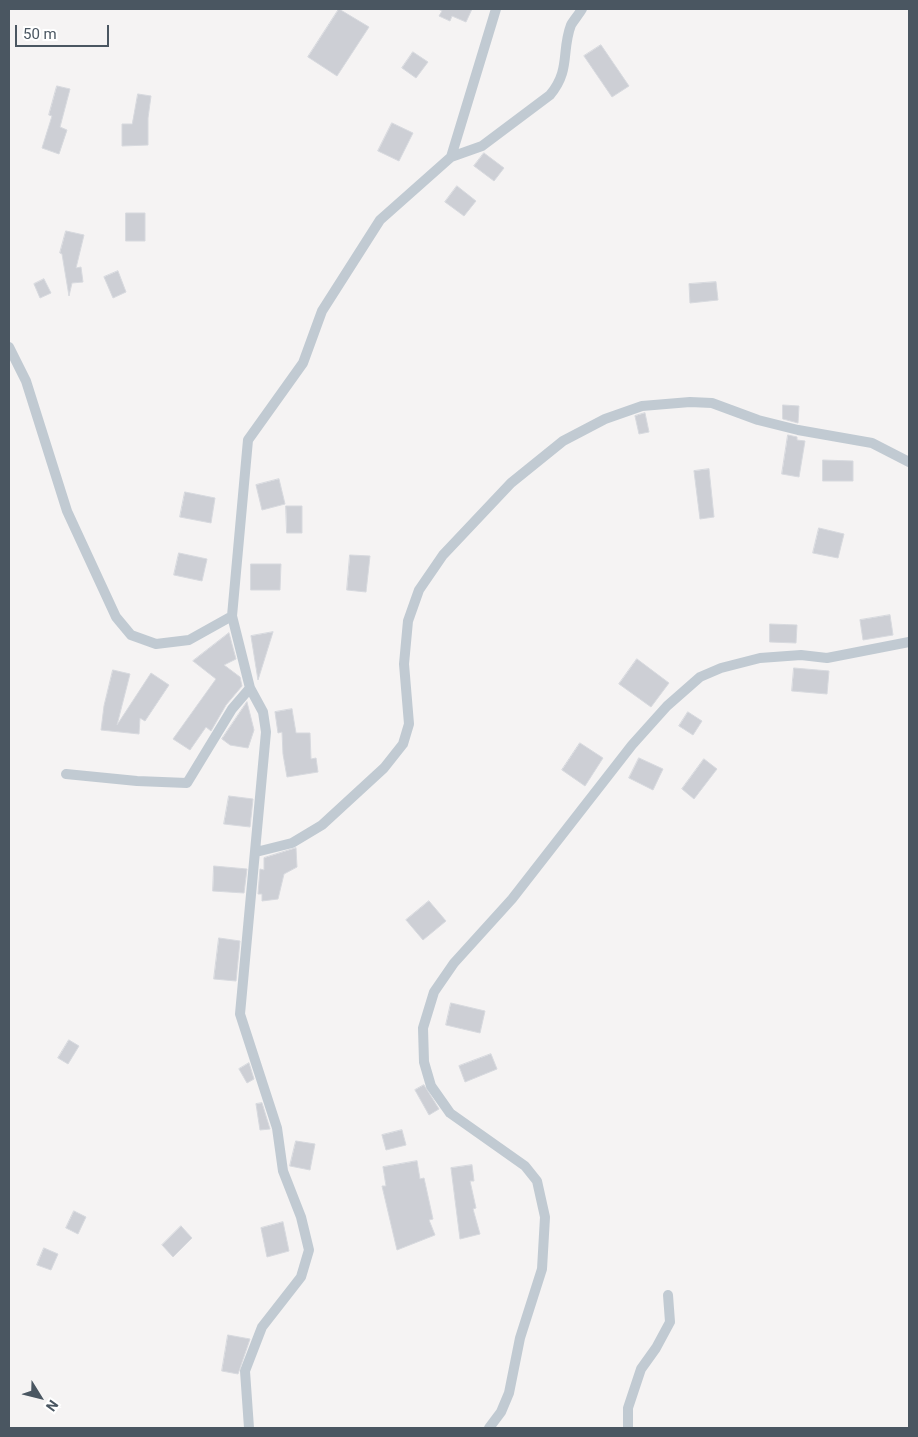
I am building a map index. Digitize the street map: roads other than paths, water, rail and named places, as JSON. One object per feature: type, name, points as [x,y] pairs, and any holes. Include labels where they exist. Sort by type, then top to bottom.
[{"type":"street","points":[[451,156],[496,9]]},
{"type":"street","points":[[249,1428],[245,1371],[262,1327],[300,1276],[309,1250],[301,1217],[283,1171],[277,1128],[240,1014],[266,732],[263,712],[250,688],[232,616],[248,440],[303,363],[322,311],[380,220],[451,156],[482,146],[550,95],[558,85],[564,70],[571,26],[582,9]]},
{"type":"street","points":[[9,347],[26,381],[67,511],[116,617],[131,635],[156,644],[189,640],[232,616]]},
{"type":"street","points":[[256,852],[292,843],[322,825],[384,768],[403,744],[408,724],[405,655],[408,621],[419,590],[443,554],[511,483],[563,441],[605,419],[642,406],[690,402],[712,404],[758,420],[798,430],[872,442],[909,462]]},
{"type":"street","points":[[489,1428],[501,1412],[509,1393],[520,1338],[542,1269],[545,1217],[537,1181],[524,1166],[450,1113],[431,1086],[424,1062],[423,1028],[434,992],[454,964],[512,899],[632,745],[667,706],[700,678],[722,668],[760,658],[800,655],[826,658],[909,642]]},
{"type":"street","points":[[66,774],[137,781],[187,783],[232,709],[250,688]]},
{"type":"street","points":[[628,1428],[628,1408],[641,1369],[656,1348],[670,1322],[668,1295]]}]
